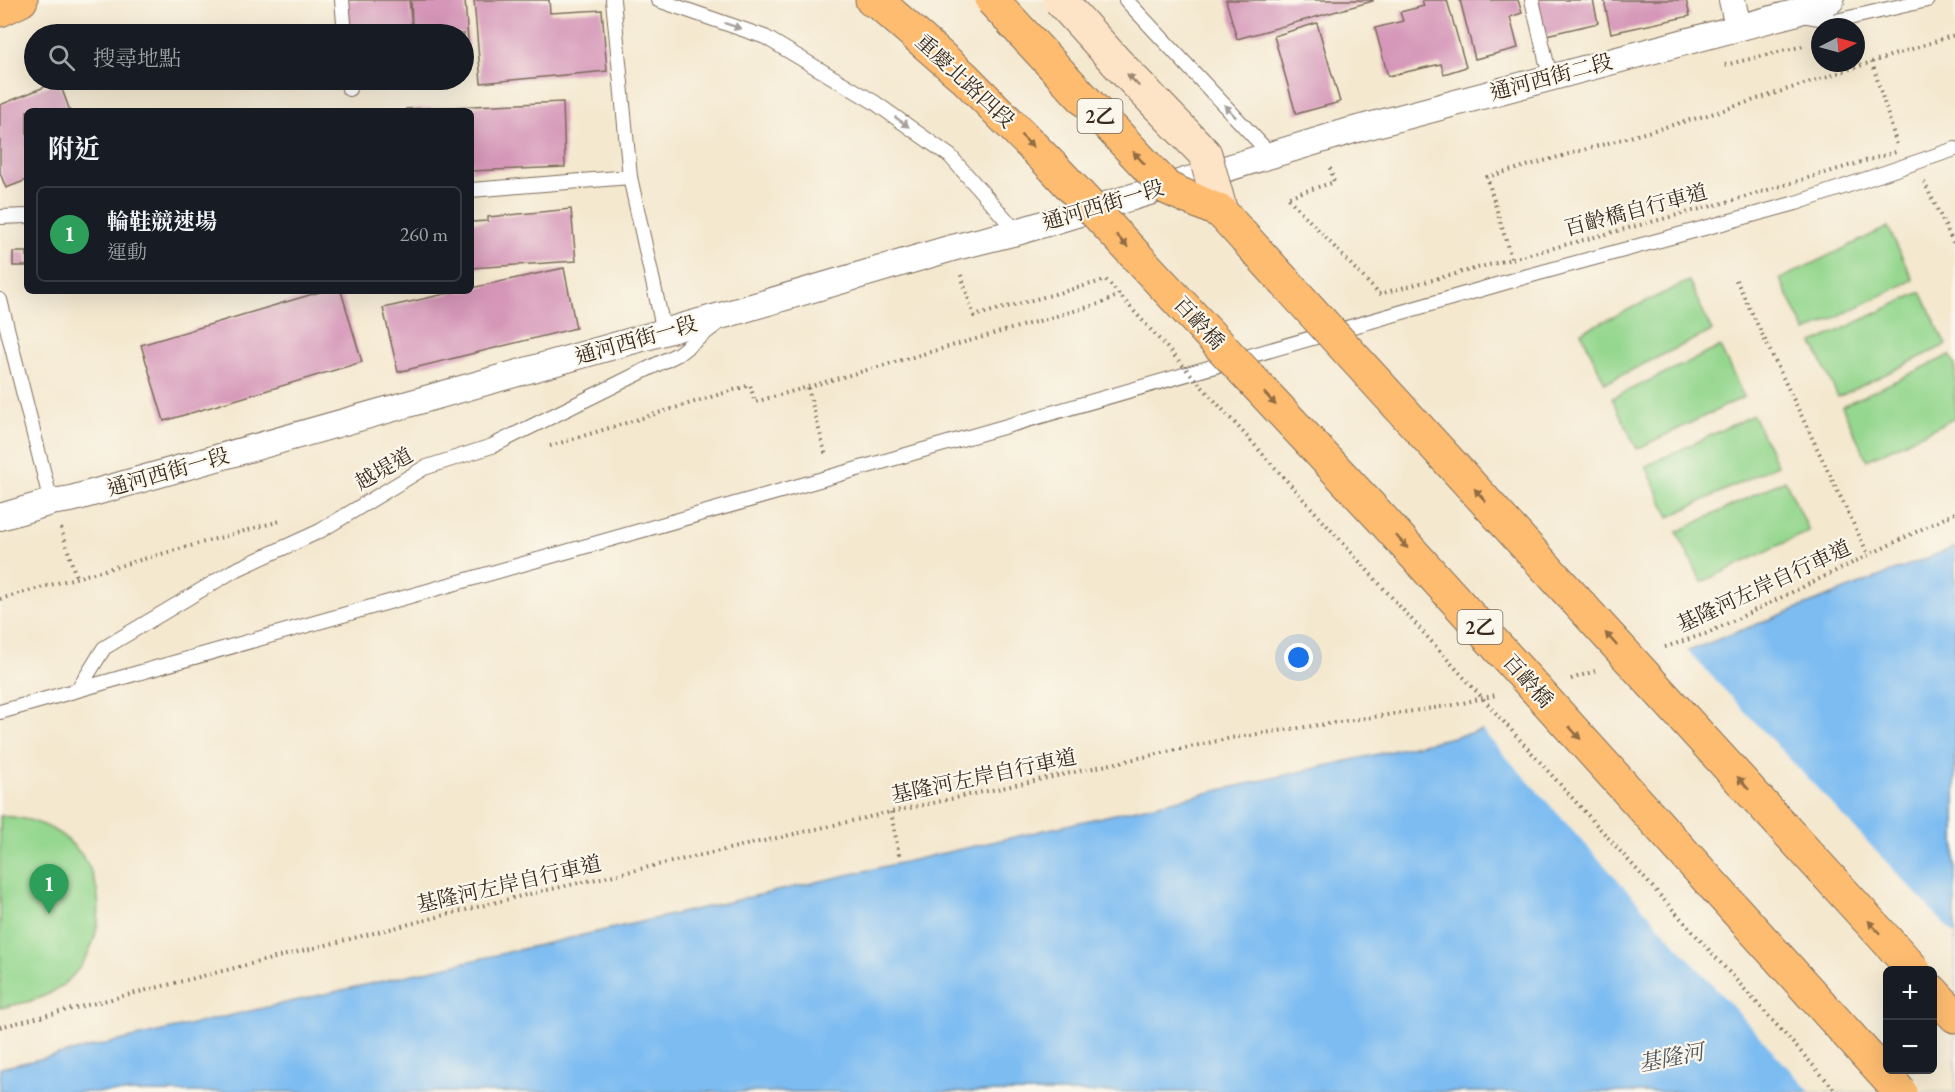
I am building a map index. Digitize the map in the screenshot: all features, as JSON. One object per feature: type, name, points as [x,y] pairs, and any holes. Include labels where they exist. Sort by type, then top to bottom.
[{"type":"main road","points":[[0,10],[21,0]]},
{"type":"main road","name":"重慶北路四段","points":[[872,0],[877,1],[965,78],[1054,168]]},
{"type":"main road","name":"2乙","points":[[992,0],[1167,189],[1221,212],[1910,966]]},
{"type":"main road","name":"百齡橋","points":[[1054,168],[1382,519],[1900,1092]]},
{"type":"main road","points":[[1937,996],[1955,1016]]},
{"type":"street","points":[[1060,0],[1205,154],[1221,212]]},
{"type":"street","points":[[1732,0],[1738,27]]},
{"type":"street","name":"通河西街二段","points":[[1270,154],[1794,13],[1831,0]]},
{"type":"street","name":"通河西街一段","points":[[0,517],[664,332],[952,248],[1017,232],[1270,154]]},
{"type":"lane","points":[[342,0],[344,24]]},
{"type":"lane","points":[[614,0],[630,177],[664,332]]},
{"type":"lane","points":[[658,0],[765,38],[874,102],[950,156],[1017,232]]},
{"type":"lane","points":[[1126,0],[1270,154]]},
{"type":"lane","points":[[1532,0],[1550,77]]},
{"type":"lane","points":[[1794,13],[1836,21],[1927,0]]},
{"type":"lane","points":[[0,712],[831,477],[1517,279],[1796,203],[1955,149]]},
{"type":"lane","points":[[474,190],[630,177]]},
{"type":"lane","points":[[0,217],[24,216]]},
{"type":"lane","points":[[1,307],[61,500]]},
{"type":"lane","name":"越堤道","points":[[78,690],[104,648],[233,571],[320,531],[424,468],[492,446],[678,354],[731,313]]},
{"type":"path","points":[[1517,279],[1487,177],[1708,115],[1955,35]]},
{"type":"path","points":[[1714,67],[1803,46]]},
{"type":"path","points":[[1872,62],[1899,151],[1924,182],[1955,246]]},
{"type":"path","name":"百齡橋自行車道","points":[[1334,182],[1287,197],[1379,294],[1727,202],[1899,151]]},
{"type":"path","points":[[952,248],[974,316],[1106,280],[1837,1092]]},
{"type":"path","points":[[1736,280],[1868,554]]},
{"type":"path","points":[[750,385],[755,402],[1102,303],[1119,295]]},
{"type":"path","points":[[808,388],[831,477]]},
{"type":"path","points":[[61,500],[77,521],[60,525],[76,577]]},
{"type":"path","name":"基隆河左岸自行車道","points":[[1665,648],[1708,633],[1955,513]]},
{"type":"path","points":[[1567,680],[1600,670]]},
{"type":"path","name":"基隆河左岸自行車道","points":[[0,1027],[517,897],[891,812],[1231,738],[1454,705],[1499,695]]},
{"type":"path","points":[[891,812],[899,855]]},
{"type":"green space","points":[[1888,227],[1913,280],[1806,332],[1780,279]]},
{"type":"green space","points":[[1689,281],[1712,331],[1605,383],[1581,332]]},
{"type":"green space","points":[[1921,292],[1946,345],[1838,397],[1813,343]]},
{"type":"green space","points":[[1720,347],[1744,397],[1637,449],[1612,398]]},
{"type":"green space","points":[[1950,355],[1955,365],[1955,418],[1867,460],[1842,406]]},
{"type":"green space","points":[[1753,415],[1777,465],[1669,517],[1646,466]]},
{"type":"green space","points":[[1785,480],[1809,531],[1702,582],[1677,532]]},
{"type":"green space","points":[[0,816],[21,818],[40,824],[58,833],[74,846],[87,863],[95,882],[99,903],[98,924],[92,944],[83,963],[69,979],[40,998],[0,1008]]},
{"type":"water","name":"基隆河","points":[[1955,547],[1955,1092],[0,1092],[0,1068],[1488,729]]},
{"type":"pier","points":[[1686,649],[1955,935],[1955,1092],[1810,1092],[1480,728]]},
{"type":"building","points":[[342,0],[409,0],[412,24],[345,24]]},
{"type":"building","points":[[411,0],[465,0],[467,24],[412,24]]},
{"type":"building","points":[[474,0],[549,0],[550,13],[602,10],[607,71],[481,83]]},
{"type":"building","points":[[1226,0],[1373,0],[1373,1],[1237,39]]},
{"type":"building","points":[[1422,0],[1447,0],[1466,67],[1444,74],[1441,64],[1388,76],[1375,28],[1403,21],[1400,12],[1424,6]]},
{"type":"building","points":[[1460,0],[1518,0],[1522,13],[1510,17],[1518,48],[1475,59]]},
{"type":"building","points":[[1534,0],[1593,0],[1598,23],[1542,36]]},
{"type":"building","points":[[1604,0],[1686,0],[1690,16],[1611,33]]},
{"type":"building","points":[[1317,23],[1340,102],[1296,114],[1274,36]]},
{"type":"building","points":[[37,90],[62,90],[69,108],[24,108],[24,181],[6,188],[0,173],[0,105]]},
{"type":"building","points":[[563,102],[565,167],[474,171],[474,108],[428,108]]},
{"type":"building","points":[[571,209],[576,261],[474,268],[474,222],[488,221],[488,217]]},
{"type":"building","points":[[13,252],[24,252],[24,266],[13,266]]},
{"type":"building","points":[[564,268],[576,328],[398,372],[383,308],[445,294],[474,294],[474,287]]},
{"type":"building","points":[[313,294],[342,294],[362,362],[164,421],[141,345]]},
{"type":"place","name":"輪鞋競速場","points":[[49,914]]}]
